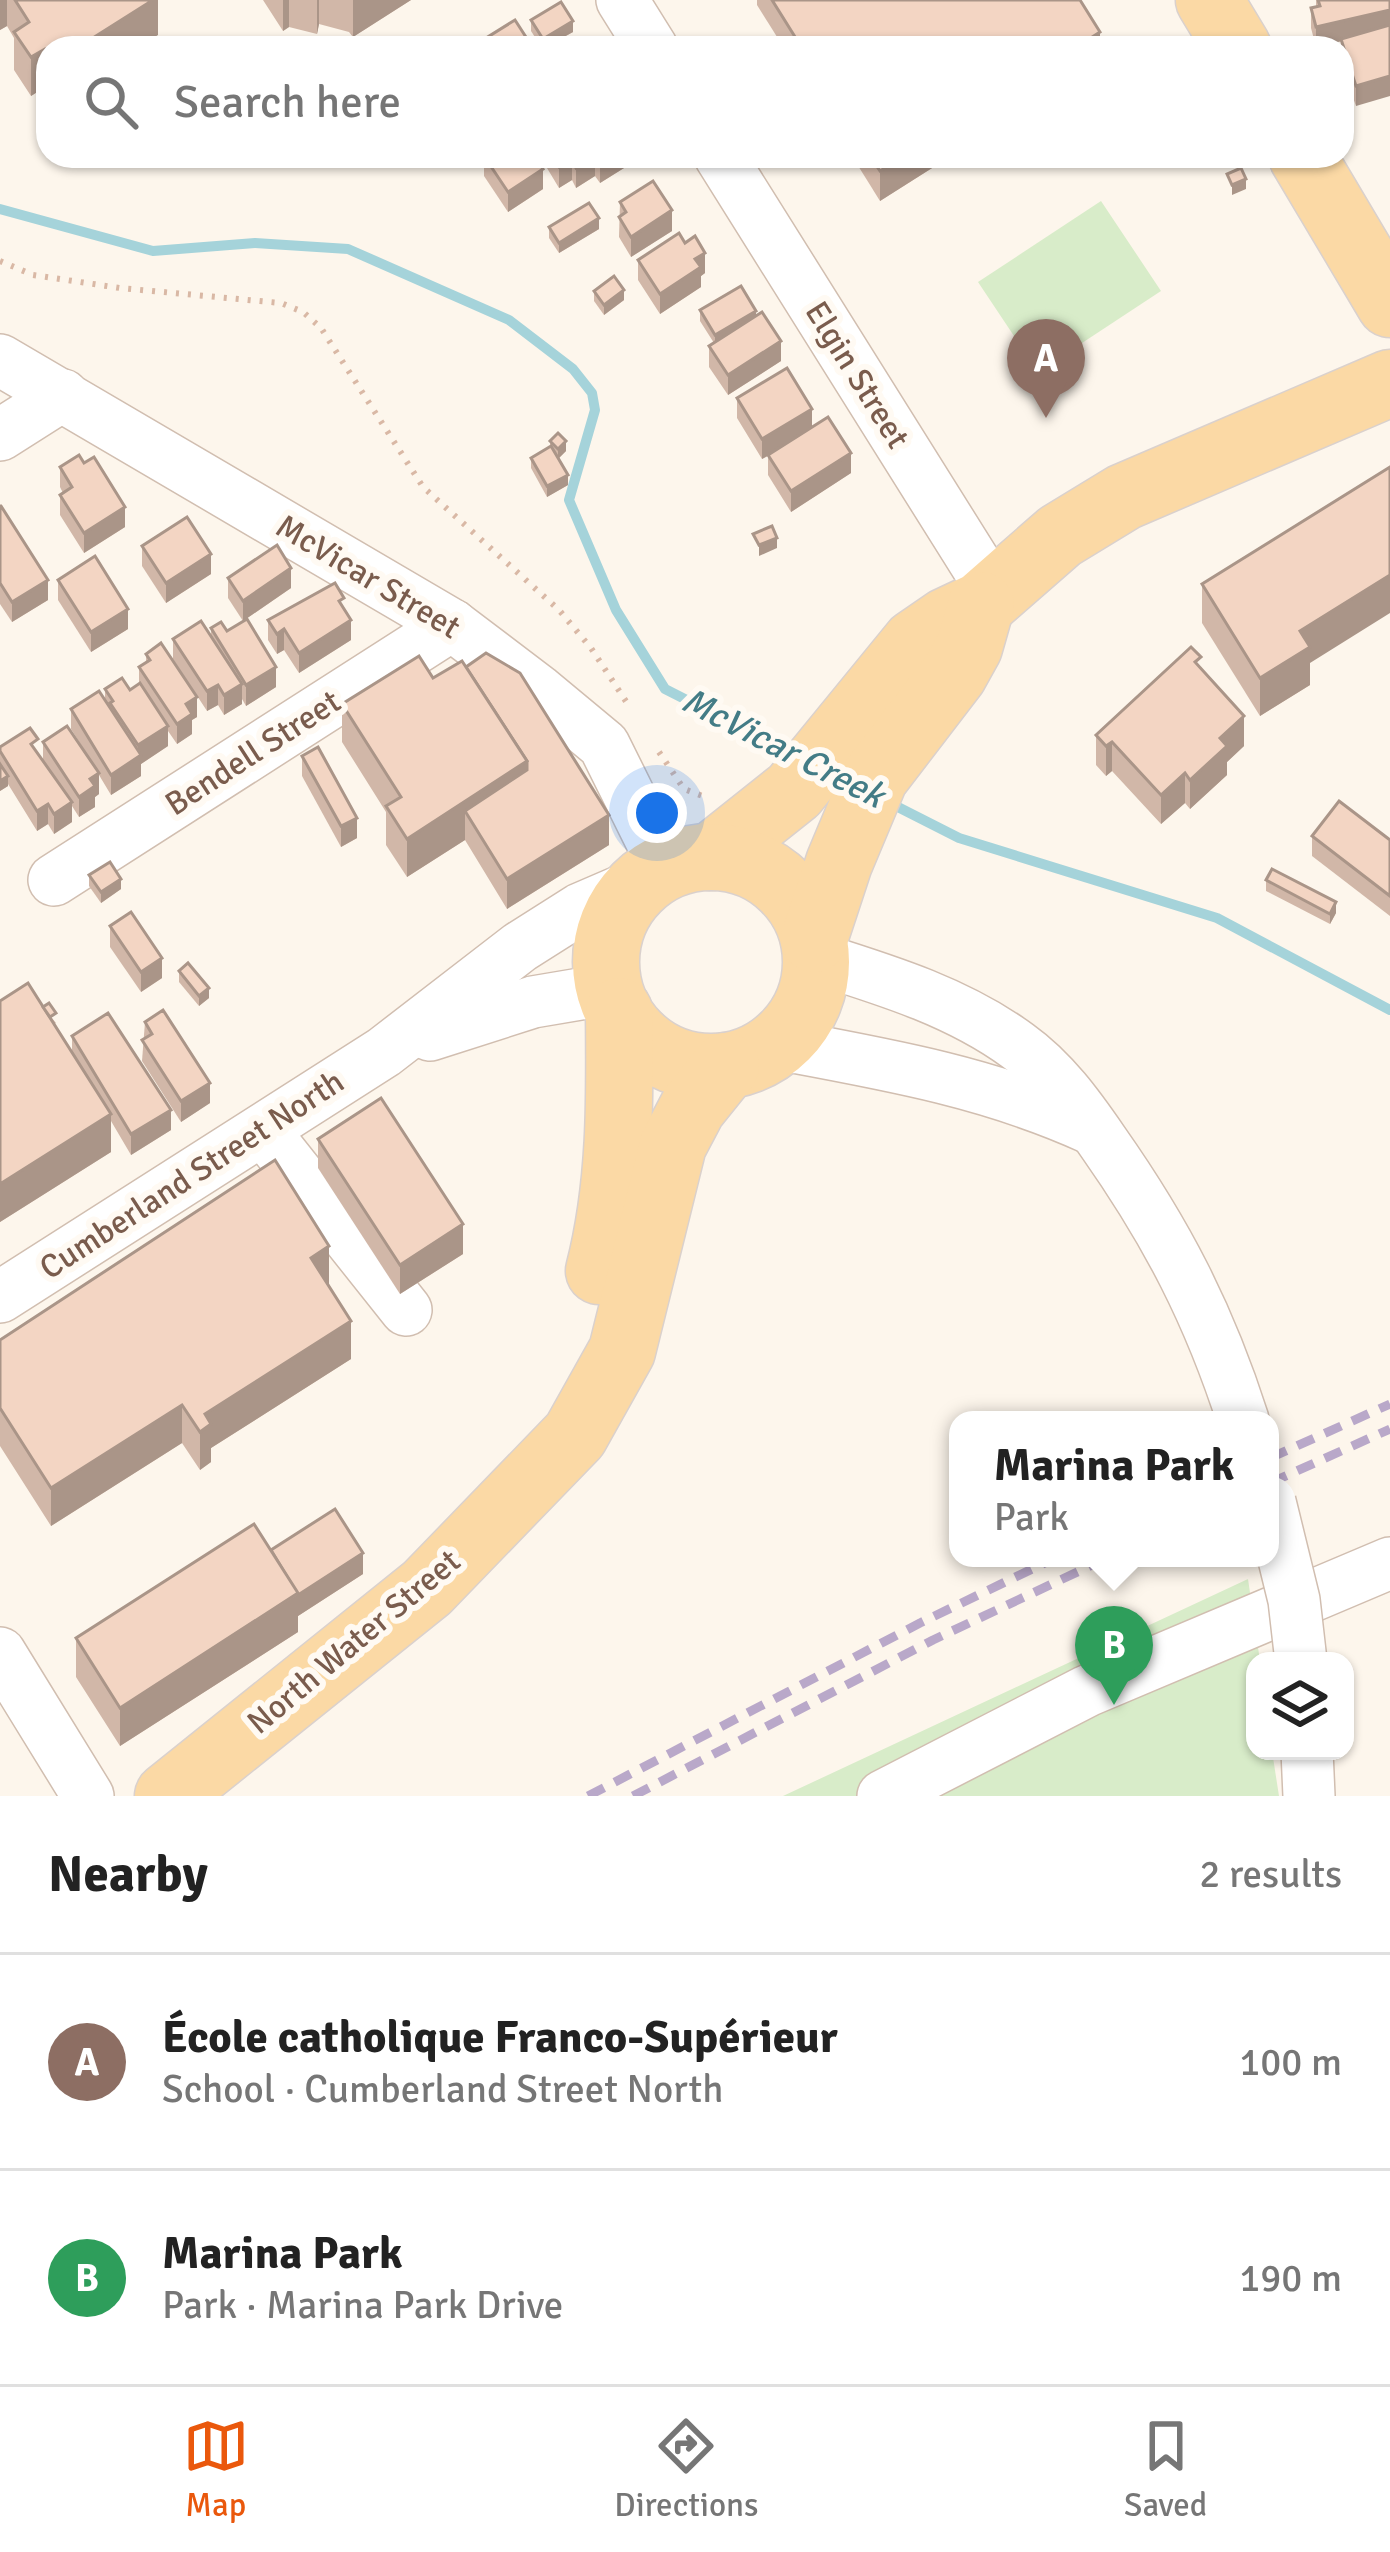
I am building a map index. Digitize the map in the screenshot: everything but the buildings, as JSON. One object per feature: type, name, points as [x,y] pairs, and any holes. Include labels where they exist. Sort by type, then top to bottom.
[{"type":"main road","points":[[1209,0],[1231,36]]},
{"type":"main road","points":[[1309,168],[1390,304]]},
{"type":"main road","name":"Cumberland Street North","points":[[815,948],[851,832],[934,659],[947,621],[988,599],[1060,536],[1124,497],[1390,383]]},
{"type":"main road","name":"Cumberland Street North","points":[[673,869],[779,804],[934,659]]},
{"type":"main road","points":[[533,1481],[548,1422],[594,1293],[610,1222],[619,1136],[614,1000],[607,953],[615,919],[673,869],[735,860],[777,880],[794,897],[815,948],[807,1005],[794,1027],[752,1055],[700,1066],[664,1055],[633,1032],[614,1000]]},
{"type":"main road","name":"North Water Street","points":[[167,1796],[427,1588],[574,1435],[622,1351],[673,1145],[693,1107],[752,1055]]},
{"type":"street","points":[[622,0],[644,36]]},
{"type":"street","name":"Elgin Street","points":[[727,168],[988,599]]},
{"type":"street","name":"McVicar Street","points":[[0,360],[452,625],[604,745],[673,869]]},
{"type":"street","points":[[0,435],[63,394]]},
{"type":"street","name":"Bendell Street","points":[[54,880],[452,625]]},
{"type":"street","name":"Cumberland Street North","points":[[0,1297],[384,1052],[520,947],[580,909],[673,869]]},
{"type":"street","points":[[815,948],[988,1026],[1057,1082],[1153,1213],[1218,1342],[1240,1411]]},
{"type":"street","name":"Cumberland Street North","points":[[384,1052],[499,1011],[614,1000]]},
{"type":"street","points":[[752,1055],[981,1086],[1096,1131]]},
{"type":"street","points":[[263,1130],[406,1310]]},
{"type":"street","points":[[1279,1539],[1300,1652]]},
{"type":"street","points":[[884,1796],[1087,1691],[1390,1563]]},
{"type":"street","points":[[0,1653],[88,1796]]},
{"type":"street","points":[[1307,1760],[1309,1796]]},
{"type":"path","points":[[0,261],[34,275],[211,299],[281,303],[303,312],[321,328],[423,487],[559,610],[591,648],[637,719]]},
{"type":"path","points":[[649,736],[684,789],[779,804]]},
{"type":"green space","points":[[1101,201],[1161,291],[1038,372],[978,282]]},
{"type":"green space","points":[[1248,1579],[1259,1652],[1246,1652],[1246,1760],[1273,1760],[1279,1796],[783,1796]]},
{"type":"waterway","name":"McVicar Creek","points":[[0,209],[153,251],[255,243],[348,249],[509,320],[573,369],[592,393],[595,410],[569,500],[616,610],[665,689],[797,756]]},
{"type":"waterway","name":"McVicar Creek","points":[[888,802],[959,838],[1217,918],[1390,1010]]},
{"type":"railway","points":[[1279,1454],[1390,1404]]},
{"type":"railway","points":[[1279,1479],[1390,1429]]},
{"type":"railway","points":[[588,1796],[1036,1567]]},
{"type":"railway","points":[[633,1796],[933,1640],[1088,1567]]},
{"type":"place","name":"École catholique Franco-Supérieur","points":[[1046,418]]},
{"type":"place","name":"Marina Park","points":[[1114,1705]]}]
